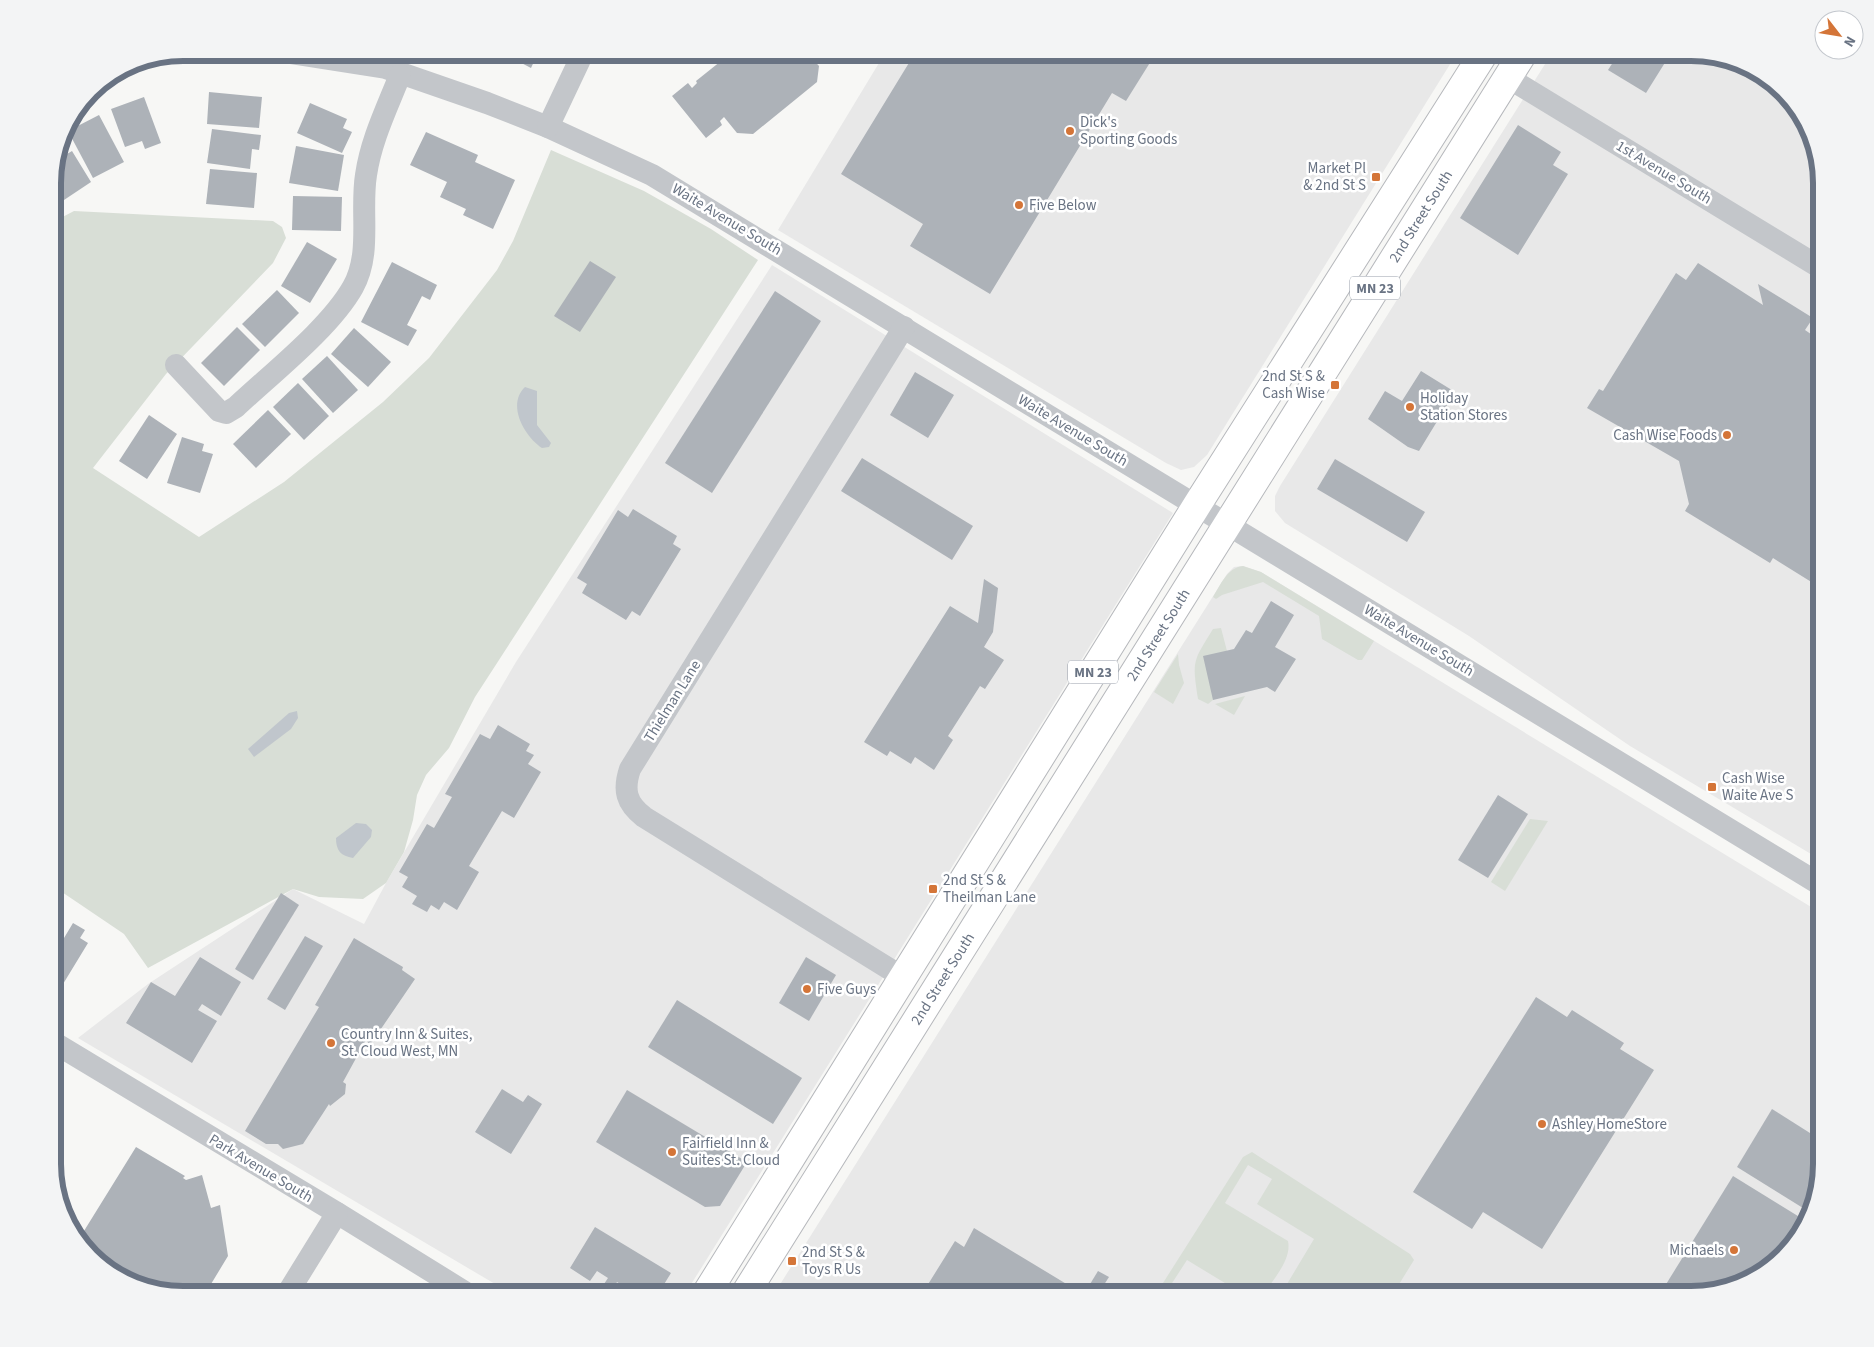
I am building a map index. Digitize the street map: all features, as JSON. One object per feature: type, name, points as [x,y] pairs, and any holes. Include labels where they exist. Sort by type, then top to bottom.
[{"type":"highway","name":"MN 23","points":[[711,1286],[1197,505],[1478,61]]},
{"type":"highway","name":"2nd Street South","points":[[750,1286],[1517,61]]},
{"type":"street","name":"Waite Avenue South","points":[[343,61],[386,68],[400,75],[487,103],[548,127],[652,175],[1813,879]]},
{"type":"street","points":[[548,127],[579,61]]},
{"type":"street","points":[[176,365],[219,411],[226,413],[236,407],[340,307],[354,286],[362,261],[365,178],[370,151],[400,75]]},
{"type":"street","name":"1st Avenue South","points":[[1507,77],[1813,263]]},
{"type":"street","name":"Thielman Lane","points":[[904,326],[630,769],[625,783],[626,796],[633,808],[644,816],[904,978]]},
{"type":"street","name":"Park Avenue South","points":[[62,1047],[455,1286]]},
{"type":"street","points":[[292,1286],[337,1213]]},
{"type":"shaded area","points":[[880,61],[1452,61],[1207,455],[1194,467],[1181,470],[1166,463],[778,230]]},
{"type":"shaded area","points":[[1547,61],[1690,61],[1730,68],[1752,78],[1765,87],[1782,103],[1800,130],[1806,144],[1812,168],[1813,184],[1813,855],[1630,746],[1469,636],[1285,523],[1275,511],[1275,496]]},
{"type":"shaded area","points":[[551,150],[644,191],[711,229],[758,260],[475,697],[449,748],[426,775],[417,795],[413,820],[404,852],[386,883],[363,899],[319,897],[293,889],[148,968],[124,934],[62,892],[62,217],[74,211],[273,221],[282,227],[286,238],[273,263],[166,374],[93,468],[199,537],[284,482],[383,402],[429,358],[497,270],[513,241]]},
{"type":"shaded area","points":[[772,265],[1173,513],[690,1286],[498,1286],[78,1038],[148,984],[293,889],[364,924],[386,883],[516,662]]},
{"type":"shaded area","points":[[525,387],[537,391],[537,425],[551,443],[549,447],[542,448],[536,443],[524,429],[520,420],[517,403]]},
{"type":"shaded area","points":[[1243,566],[1261,572],[1813,908],[1812,1179],[1806,1203],[1792,1231],[1777,1250],[1765,1260],[1752,1269],[1730,1279],[1706,1285],[1690,1286],[779,1286],[1227,574],[1234,567]]},
{"type":"shaded area","points":[[1243,566],[1261,572],[1374,641],[1362,660],[1358,660],[1322,639],[1319,616],[1263,582],[1222,595],[1216,599],[1213,597],[1229,573],[1237,567]]},
{"type":"shaded area","points":[[1221,628],[1227,651],[1213,700],[1208,704],[1198,699],[1195,676],[1196,661],[1201,648],[1213,629]]},
{"type":"shaded area","points":[[1178,654],[1184,683],[1173,704],[1154,692]]},
{"type":"shaded area","points":[[1245,696],[1234,715],[1215,704]]},
{"type":"shaded area","points":[[297,711],[298,718],[291,729],[254,757],[248,749],[289,713]]},
{"type":"shaded area","points":[[1530,819],[1548,821],[1505,891],[1491,882]]},
{"type":"shaded area","points":[[356,823],[366,824],[372,830],[371,837],[353,858],[345,856],[340,852],[336,838]]},
{"type":"shaded area","points":[[1252,1152],[1410,1254],[1414,1260],[1398,1286],[1286,1286],[1314,1239],[1257,1204],[1272,1179],[1248,1165],[1225,1203],[1288,1241],[1285,1262],[1277,1276],[1270,1286],[1230,1286],[1187,1260],[1170,1286],[1161,1286],[1243,1157]]},
{"type":"building","points":[[517,61],[534,61],[531,68]]},
{"type":"building","points":[[721,61],[814,61],[819,66],[817,82],[753,134],[737,133],[724,117],[720,121],[722,125],[706,138],[672,96],[688,83],[692,88],[697,83],[696,81]]},
{"type":"building","points":[[910,61],[1151,61],[1126,101],[1112,93],[990,294],[910,246],[923,224],[841,174]]},
{"type":"building","points":[[1614,61],[1666,61],[1646,93],[1608,70]]},
{"type":"building","points":[[209,92],[262,97],[259,128],[207,124]]},
{"type":"building","points":[[144,97],[161,143],[145,149],[142,141],[125,147],[111,109]]},
{"type":"building","points":[[310,103],[347,119],[343,128],[352,132],[342,153],[297,133]]},
{"type":"building","points":[[99,115],[124,162],[93,178],[71,137],[76,127]]},
{"type":"building","points":[[1518,125],[1561,152],[1553,165],[1568,174],[1518,255],[1460,218]]},
{"type":"building","points":[[212,129],[261,135],[259,150],[252,149],[250,169],[207,163]]},
{"type":"building","points":[[426,132],[478,155],[475,162],[515,180],[493,229],[463,215],[466,209],[440,197],[447,182],[410,165]]},
{"type":"building","points":[[296,146],[344,155],[338,191],[289,183]]},
{"type":"building","points":[[72,151],[91,182],[64,200],[62,197],[62,168],[64,156]]},
{"type":"building","points":[[210,169],[257,173],[254,208],[206,204]]},
{"type":"building","points":[[293,196],[342,197],[341,231],[292,230]]},
{"type":"building","points":[[307,242],[337,259],[310,303],[281,286]]},
{"type":"building","points":[[590,261],[616,277],[580,332],[554,316]]},
{"type":"building","points":[[392,262],[437,285],[430,300],[422,296],[407,325],[417,330],[408,346],[361,322]]},
{"type":"building","name":"Cash Wise Foods","points":[[1698,263],[1763,305],[1758,284],[1813,318],[1805,330],[1813,336],[1813,583],[1773,558],[1770,563],[1685,511],[1689,504],[1679,461],[1587,408],[1599,389],[1603,391],[1676,273],[1686,280]]},
{"type":"building","points":[[277,290],[299,313],[265,347],[242,324]]},
{"type":"building","points":[[775,291],[821,321],[712,493],[665,463]]},
{"type":"building","points":[[237,327],[260,350],[224,386],[201,363]]},
{"type":"building","points":[[354,328],[391,362],[368,387],[331,354]]},
{"type":"building","points":[[327,356],[358,390],[333,413],[302,379]]},
{"type":"building","name":"Holiday Station Stores","points":[[1421,371],[1455,392],[1419,451],[1408,447],[1368,419],[1385,391],[1402,401]]},
{"type":"building","points":[[915,372],[954,395],[928,438],[890,415]]},
{"type":"building","points":[[298,383],[329,416],[304,440],[273,407]]},
{"type":"building","points":[[268,410],[291,434],[256,468],[233,444]]},
{"type":"building","points":[[149,415],[177,434],[147,479],[119,461]]},
{"type":"building","points":[[182,437],[204,444],[202,451],[213,454],[200,493],[167,483]]},
{"type":"building","points":[[862,458],[973,526],[952,560],[841,491]]},
{"type":"building","points":[[1335,459],[1425,512],[1407,542],[1317,489]]},
{"type":"building","points":[[633,509],[677,536],[673,544],[681,549],[640,616],[632,611],[626,620],[582,593],[587,584],[577,578],[618,510],[628,517]]},
{"type":"building","points":[[984,579],[998,588],[993,632],[984,647],[1004,660],[985,689],[980,686],[948,736],[953,740],[934,770],[915,757],[911,764],[890,751],[887,756],[864,742],[950,606],[978,623]]},
{"type":"building","points":[[1271,601],[1294,615],[1275,647],[1296,659],[1275,692],[1267,687],[1213,700],[1203,656],[1234,649],[1246,630],[1252,633]]},
{"type":"building","points":[[498,725],[530,744],[526,751],[534,755],[528,764],[541,772],[514,818],[502,811],[469,866],[479,872],[457,910],[444,902],[439,910],[431,905],[427,912],[412,904],[417,896],[402,887],[408,877],[399,872],[427,824],[434,828],[452,797],[445,794],[480,734],[490,739]]},
{"type":"building","points":[[1498,795],[1528,814],[1488,878],[1458,860]]},
{"type":"building","points":[[281,893],[299,905],[253,980],[235,969]]},
{"type":"building","points":[[73,923],[85,930],[80,938],[88,943],[62,986],[62,941]]},
{"type":"building","points":[[305,936],[323,946],[285,1010],[267,999]]},
{"type":"building","name":"Country Inn & Suites, St. Cloud West, MN","points":[[354,938],[403,967],[402,970],[415,979],[370,1045],[366,1040],[343,1082],[346,1084],[345,1094],[330,1106],[329,1104],[303,1144],[283,1149],[278,1144],[266,1144],[245,1131],[319,1007],[315,1005]]},
{"type":"building","points":[[200,957],[241,982],[221,1016],[202,1004],[198,1010],[217,1021],[192,1063],[126,1023],[151,982],[175,996]]},
{"type":"building","name":"Five Guys","points":[[806,957],[836,975],[809,1021],[779,1003]]},
{"type":"building","points":[[1536,997],[1567,1017],[1572,1010],[1624,1043],[1620,1049],[1654,1070],[1542,1249],[1483,1212],[1472,1229],[1413,1192]]},
{"type":"building","points":[[677,1000],[802,1078],[773,1124],[648,1047]]},
{"type":"building","points":[[502,1089],[523,1102],[528,1095],[542,1104],[511,1154],[475,1132]]},
{"type":"building","name":"Fairfield Inn & Suites St. Cloud","points":[[627,1090],[747,1162],[720,1206],[705,1207],[596,1142]]},
{"type":"building","points":[[1772,1109],[1813,1135],[1812,1179],[1804,1208],[1737,1167]]},
{"type":"building","points":[[136,1147],[185,1176],[183,1178],[186,1180],[202,1175],[211,1208],[220,1205],[228,1256],[210,1286],[168,1285],[144,1279],[122,1269],[97,1250],[83,1232]]},
{"type":"building","points":[[1733,1176],[1800,1217],[1777,1250],[1752,1269],[1730,1279],[1706,1285],[1665,1286]]},
{"type":"building","points":[[595,1227],[671,1273],[663,1286],[624,1286],[617,1282],[615,1286],[608,1286],[604,1284],[608,1278],[597,1271],[590,1281],[570,1268]]},
{"type":"building","points":[[974,1228],[1070,1286],[927,1286],[955,1241],[964,1247]]},
{"type":"building","points":[[1098,1271],[1109,1277],[1103,1286],[1089,1286]]},
{"type":"place","name":"Dick's Sporting Goods","points":[[1070,131]]},
{"type":"place","name":"Market Pl & 2nd St S","points":[[1376,177]]},
{"type":"place","name":"Five Below","points":[[1019,205]]},
{"type":"place","name":"2nd St S & Cash Wise","points":[[1335,385]]},
{"type":"place","name":"Holiday Station Stores","points":[[1410,407]]},
{"type":"place","name":"Cash Wise Foods","points":[[1727,435]]},
{"type":"place","name":"Cash Wise Waite Ave S","points":[[1712,787]]},
{"type":"place","name":"2nd St S & Theilman Lane","points":[[933,889]]},
{"type":"place","name":"Five Guys","points":[[807,989]]},
{"type":"place","name":"Country Inn & Suites, St. Cloud West, MN","points":[[331,1043]]},
{"type":"place","name":"Ashley HomeStore","points":[[1542,1124]]},
{"type":"place","name":"Fairfield Inn & Suites St. Cloud","points":[[672,1152]]},
{"type":"place","name":"Michaels","points":[[1734,1250]]},
{"type":"place","name":"2nd St S & Toys R Us","points":[[792,1261]]}]
